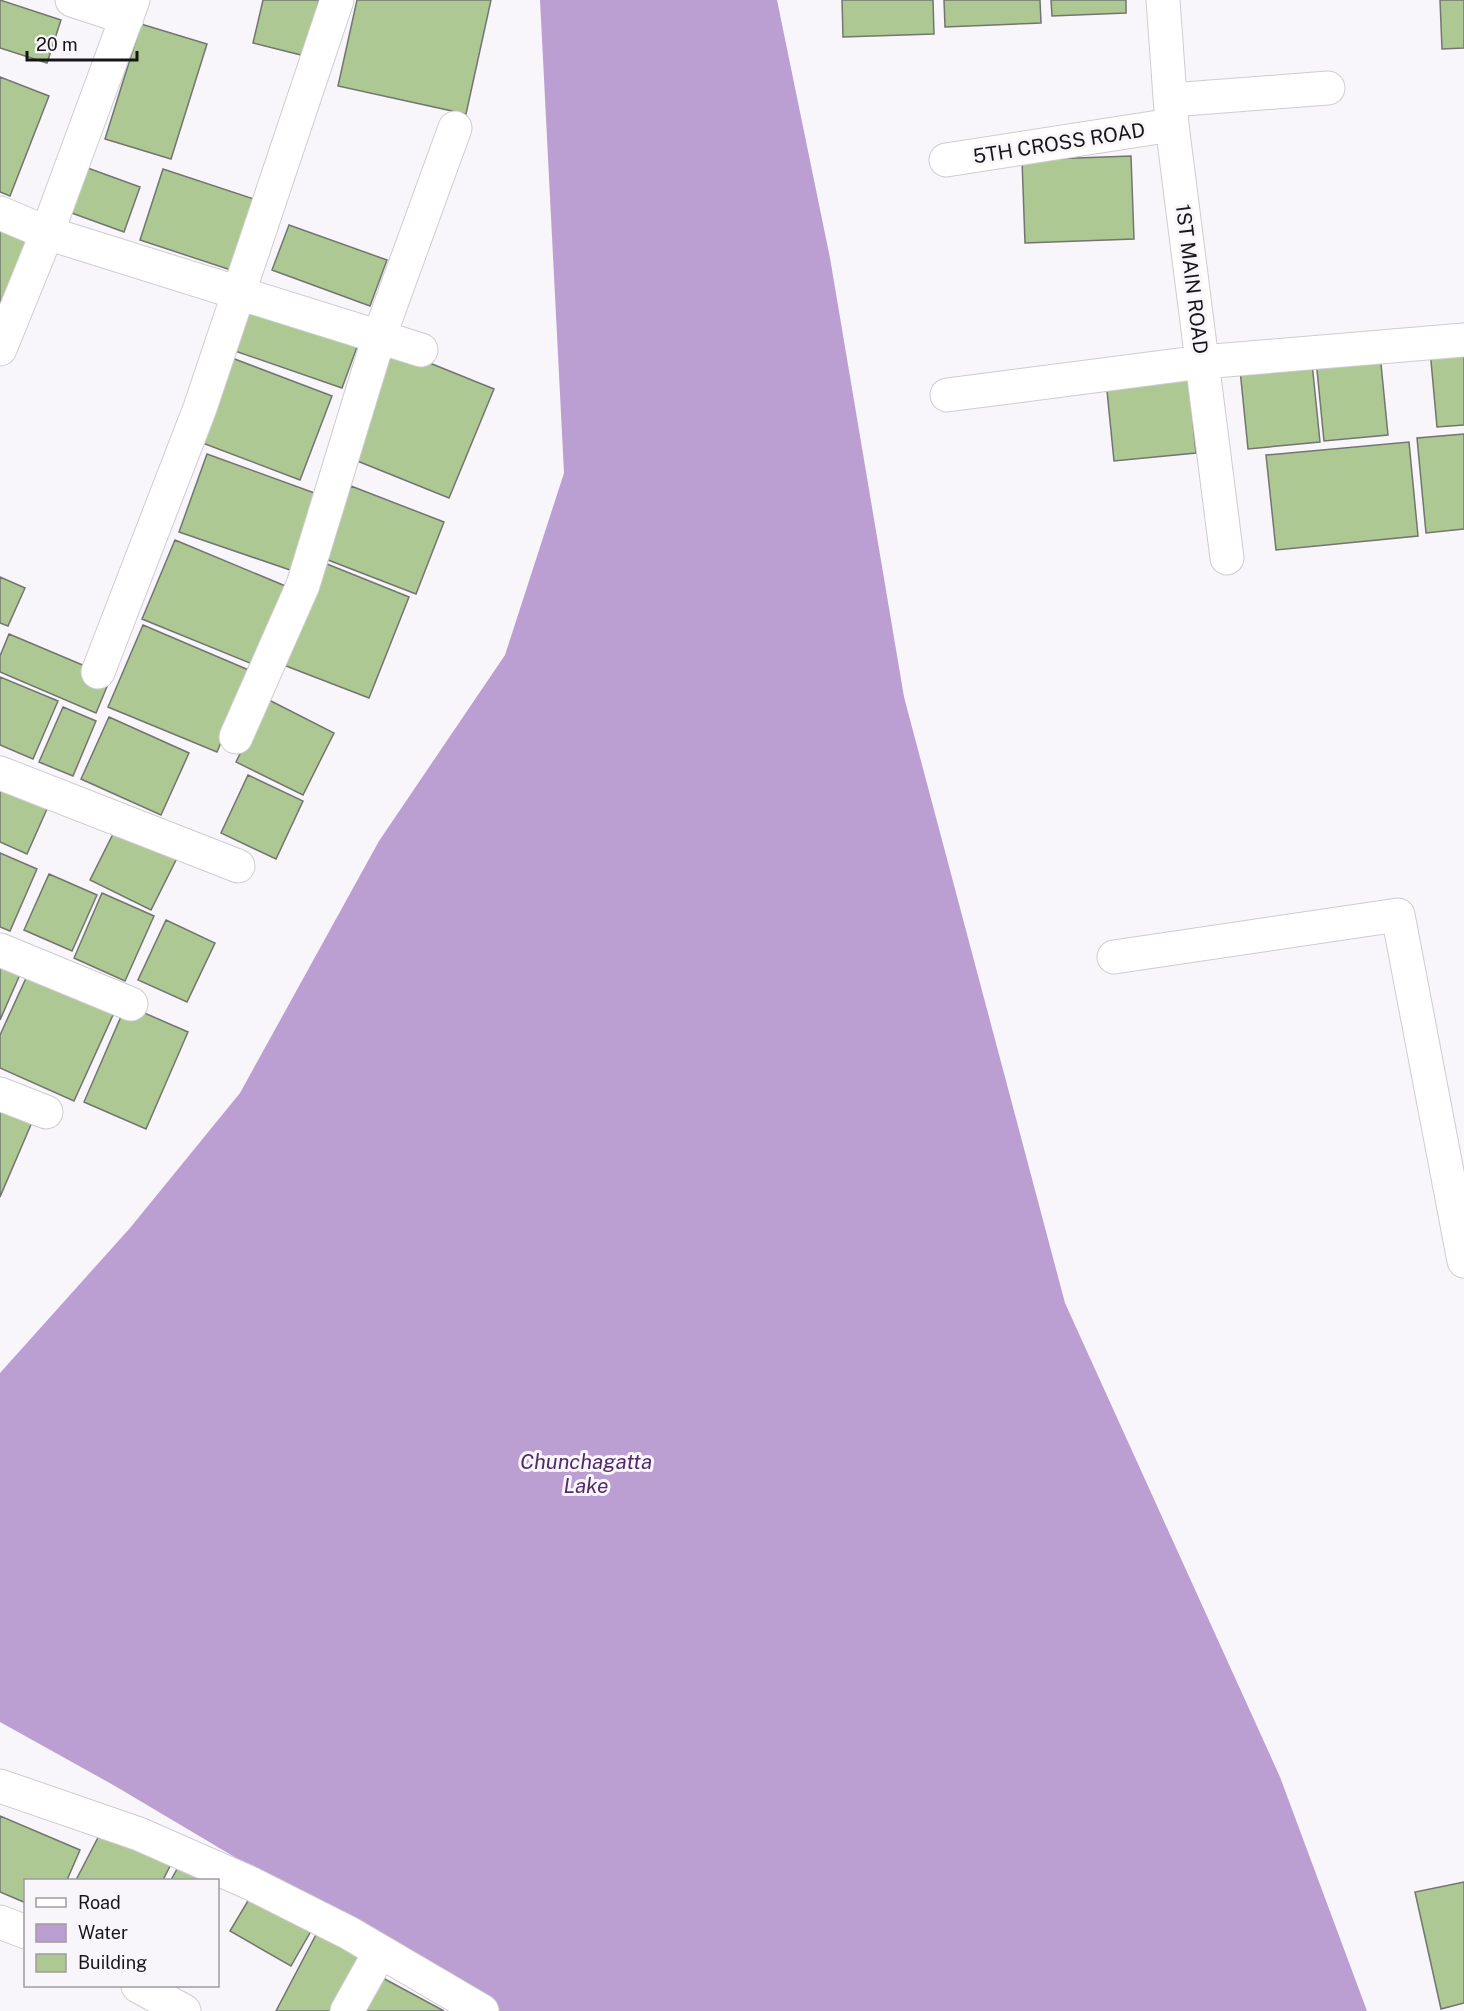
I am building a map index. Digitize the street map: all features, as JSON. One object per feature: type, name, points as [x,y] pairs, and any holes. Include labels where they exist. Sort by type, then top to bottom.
[{"type":"street","points":[[0,349],[47,233],[130,9],[72,0]]},
{"type":"street","points":[[98,672],[200,408],[338,0]]},
{"type":"street","name":"1ST MAIN ROAD","points":[[1163,0],[1172,113],[1227,558]]},
{"type":"street","name":"5TH CROSS ROAD","points":[[946,160],[1172,113],[1328,88]]},
{"type":"street","points":[[236,737],[303,585],[379,337],[455,128]]},
{"type":"street","points":[[0,213],[47,233],[421,350]]},
{"type":"street","points":[[947,395],[1202,362],[1464,340]]},
{"type":"street","points":[[0,773],[238,866]]},
{"type":"street","points":[[1114,957],[1398,915],[1464,1261]]},
{"type":"street","points":[[0,950],[131,1005]]},
{"type":"street","points":[[0,1094],[46,1112]]},
{"type":"street","points":[[0,1786],[139,1834],[250,1883],[380,1952],[482,2011]]},
{"type":"street","points":[[0,1922],[24,1931]]},
{"type":"street","points":[[347,2011],[380,1952]]},
{"type":"street","points":[[140,1987],[184,2011]]},
{"type":"water","name":"Chunchagatta Lake","points":[[540,0],[777,0],[830,258],[904,697],[1065,1303],[1280,1777],[1367,2011],[494,2011],[115,1786],[0,1722],[0,1373],[130,1228],[240,1093],[379,841],[505,655],[564,473]]},
{"type":"building","points":[[0,0],[61,20],[47,63],[0,48]]},
{"type":"building","points":[[263,0],[319,0],[305,56],[253,43]]},
{"type":"building","points":[[357,0],[491,0],[466,114],[338,86]]},
{"type":"building","points":[[842,0],[933,0],[934,34],[843,37]]},
{"type":"building","points":[[944,0],[1040,0],[1041,23],[945,27]]},
{"type":"building","points":[[1051,0],[1126,0],[1126,13],[1052,16]]},
{"type":"building","points":[[1440,0],[1464,0],[1464,48],[1442,49]]},
{"type":"building","points":[[141,24],[207,44],[171,159],[105,139]]},
{"type":"building","points":[[0,77],[49,96],[10,196],[0,192]]},
{"type":"building","points":[[1131,156],[1134,239],[1025,243],[1022,160]]},
{"type":"building","points":[[85,167],[140,187],[124,232],[69,212]]},
{"type":"building","points":[[163,169],[266,203],[243,274],[140,240]]},
{"type":"building","points":[[289,225],[387,260],[370,306],[272,270]]},
{"type":"building","points":[[0,226],[38,241],[0,334]]},
{"type":"building","points":[[252,302],[360,339],[342,388],[235,351]]},
{"type":"building","points":[[1464,346],[1464,425],[1437,427],[1430,350]]},
{"type":"building","points":[[390,347],[494,389],[449,498],[345,456]]},
{"type":"building","points":[[1380,354],[1388,435],[1324,441],[1316,360]]},
{"type":"building","points":[[232,358],[332,396],[300,480],[200,442]]},
{"type":"building","points":[[1312,363],[1320,442],[1248,449],[1240,370]]},
{"type":"building","points":[[1188,373],[1196,453],[1114,461],[1106,381]]},
{"type":"building","points":[[1464,434],[1464,529],[1426,533],[1417,438]]},
{"type":"building","points":[[1409,442],[1418,536],[1276,550],[1266,455]]},
{"type":"building","points":[[207,454],[320,495],[293,571],[179,532]]},
{"type":"building","points":[[351,486],[444,522],[416,594],[323,558]]},
{"type":"building","points":[[175,540],[295,590],[262,668],[142,619]]},
{"type":"building","points":[[322,562],[409,597],[369,698],[281,664]]},
{"type":"building","points":[[0,577],[25,588],[8,626],[0,623]]},
{"type":"building","points":[[143,625],[251,671],[217,752],[108,707]]},
{"type":"building","points":[[9,634],[111,677],[96,713],[0,672],[0,656]]},
{"type":"building","points":[[0,677],[58,701],[33,759],[0,745]]},
{"type":"building","points":[[267,699],[334,733],[303,795],[236,762]]},
{"type":"building","points":[[63,707],[96,721],[73,776],[39,762]]},
{"type":"building","points":[[109,717],[189,753],[161,815],[81,779]]},
{"type":"building","points":[[248,775],[303,801],[276,859],[221,833]]},
{"type":"building","points":[[0,778],[51,800],[27,854],[0,842]]},
{"type":"building","points":[[118,824],[179,854],[151,910],[90,880]]},
{"type":"building","points":[[0,853],[37,869],[10,931],[0,927]]},
{"type":"building","points":[[49,874],[97,895],[72,951],[24,930]]},
{"type":"building","points":[[102,893],[154,916],[125,981],[74,958]]},
{"type":"building","points":[[166,920],[215,943],[187,1002],[138,980]]},
{"type":"building","points":[[0,960],[22,970],[0,1020]]},
{"type":"building","points":[[32,965],[118,1004],[74,1101],[0,1068],[0,1035]]},
{"type":"building","points":[[126,1005],[188,1032],[146,1129],[84,1102]]},
{"type":"building","points":[[0,1098],[36,1113],[0,1197]]},
{"type":"building","points":[[0,1816],[80,1850],[67,1879],[24,1879],[24,1902],[0,1892]]},
{"type":"building","points":[[104,1826],[173,1860],[164,1879],[77,1879]]},
{"type":"building","points":[[183,1858],[224,1878],[219,1888],[219,1879],[172,1879]]},
{"type":"building","points":[[1464,1882],[1464,2003],[1441,2009],[1415,1892]]},
{"type":"building","points":[[255,1889],[315,1924],[291,1966],[230,1931]]},
{"type":"building","points":[[319,1929],[371,1956],[342,2011],[276,2011]]},
{"type":"building","points":[[381,1977],[444,2011],[363,2011]]}]
